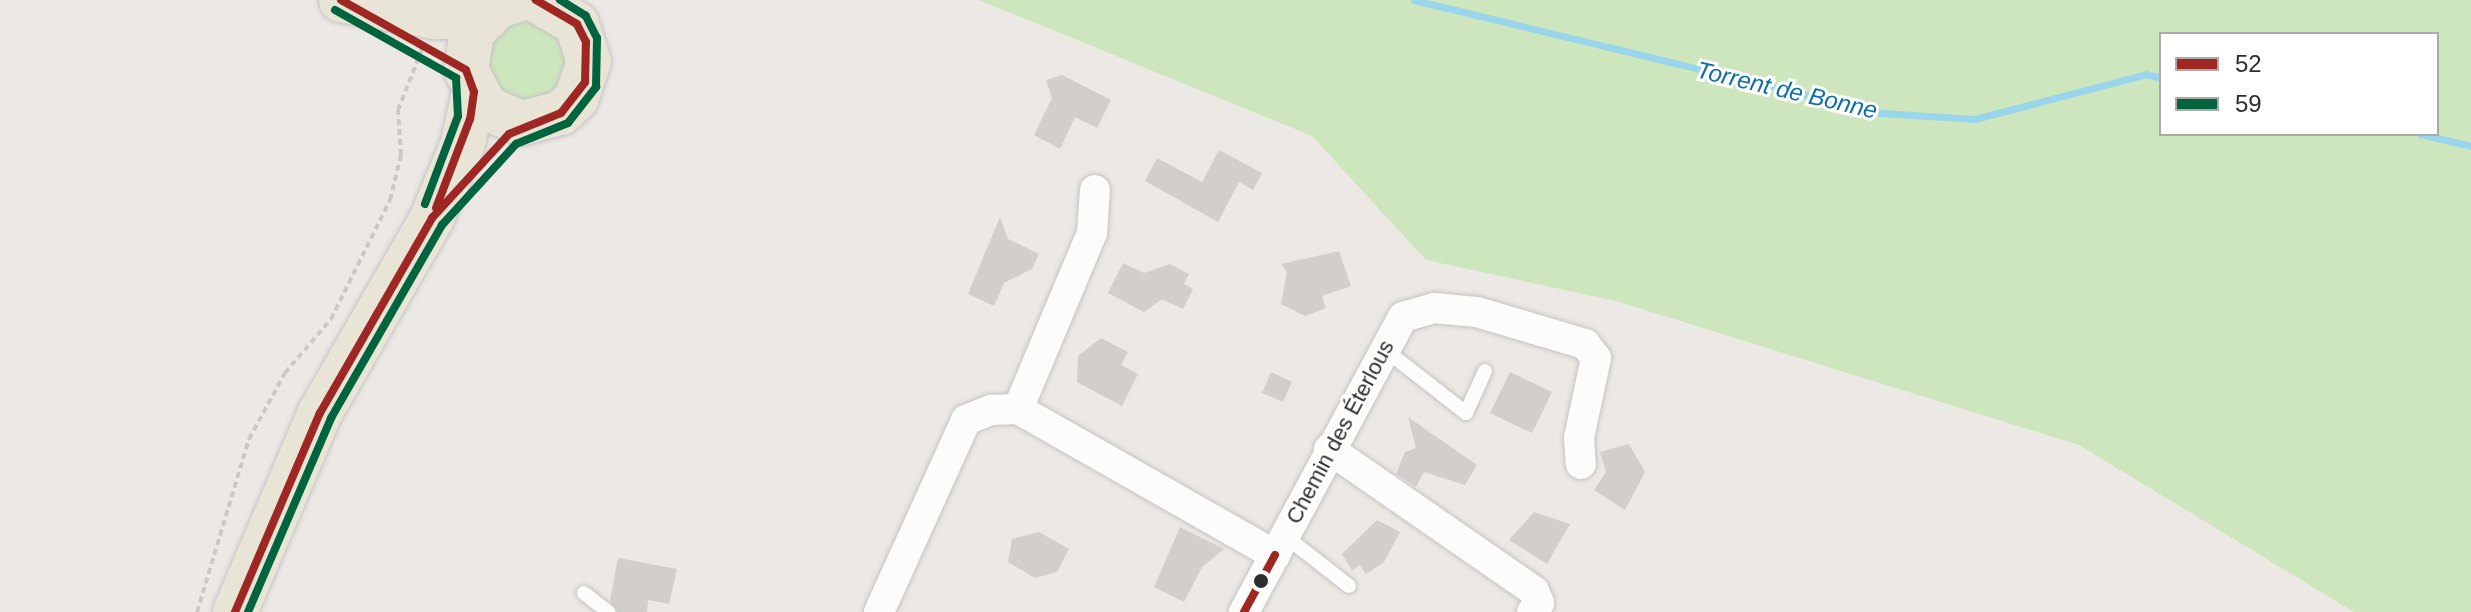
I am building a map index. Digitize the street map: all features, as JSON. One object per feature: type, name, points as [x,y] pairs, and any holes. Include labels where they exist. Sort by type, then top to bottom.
[{"type":"main road","points":[[432,218],[522,123],[561,113],[576,99],[589,62],[577,24],[536,0]]},
{"type":"main road","points":[[343,1],[424,44],[470,81],[486,108],[522,123]]},
{"type":"main road","points":[[343,1],[500,8]]},
{"type":"main road","points":[[235,612],[320,413],[432,218],[463,143],[472,32],[500,8]]},
{"type":"street","points":[[1018,409],[1092,233],[1095,190]]},
{"type":"street","name":"Chemin des Éterlous","points":[[1244,612],[1329,449],[1403,317],[1434,308],[1477,312],[1585,344],[1596,358],[1579,438],[1581,464]]},
{"type":"street","points":[[879,612],[966,420],[1018,409],[1280,546]]},
{"type":"street","points":[[1329,449],[1534,591],[1539,603],[1532,612]]},
{"type":"lane","points":[[1384,349],[1466,413],[1485,371]]},
{"type":"lane","points":[[1280,546],[1349,586]]},
{"type":"lane","points":[[584,593],[608,612]]},
{"type":"path","points":[[197,612],[249,439],[285,373],[331,319],[390,200],[401,155],[398,110],[424,44]]},
{"type":"green space","points":[[979,0],[2471,0],[2471,612],[2354,612],[2079,445],[1616,301],[1426,260],[1312,136]]},
{"type":"green space","points":[[527,22],[542,25],[555,34],[564,47],[567,62],[564,77],[555,90],[542,99],[527,102],[512,99],[499,90],[490,77],[487,62],[490,47],[499,34],[512,25]]},
{"type":"building","points":[[1062,75],[1111,100],[1097,128],[1075,117],[1060,149],[1034,135],[1052,98],[1046,80]]},
{"type":"building","points":[[1219,150],[1262,173],[1253,190],[1239,182],[1218,222],[1145,181],[1157,158],[1202,182]]},
{"type":"building","points":[[1000,217],[1008,239],[1039,254],[1032,269],[1004,283],[994,306],[968,294]]},
{"type":"building","points":[[1339,251],[1351,286],[1322,296],[1326,308],[1305,316],[1281,304],[1287,272],[1281,264]]},
{"type":"building","points":[[1123,263],[1144,273],[1170,264],[1189,274],[1184,284],[1193,289],[1183,309],[1162,299],[1144,312],[1108,293]]},
{"type":"building","points":[[1101,338],[1128,352],[1121,365],[1138,374],[1122,406],[1077,382],[1078,356]]},
{"type":"building","points":[[1271,372],[1292,382],[1283,402],[1262,393]]},
{"type":"building","points":[[1510,372],[1552,392],[1532,433],[1490,413]]},
{"type":"building","points":[[1408,417],[1477,465],[1465,485],[1424,472],[1416,487],[1396,474],[1405,452],[1416,448]]},
{"type":"building","points":[[1629,444],[1645,472],[1625,510],[1594,490],[1606,472],[1600,452]]},
{"type":"building","points":[[1534,512],[1570,524],[1547,564],[1509,540]]},
{"type":"building","points":[[1377,520],[1400,532],[1384,562],[1366,574],[1360,565],[1352,571],[1342,554]]},
{"type":"building","points":[[1180,527],[1224,549],[1202,567],[1184,602],[1154,587]]},
{"type":"building","points":[[1039,532],[1069,549],[1057,572],[1035,578],[1008,562],[1012,539]]},
{"type":"building","points":[[618,558],[677,569],[669,604],[648,600],[647,612],[618,612],[610,601]]},
{"type":"waterway","name":"Torrent de Bonne","points":[[1414,0],[1881,113],[1975,119],[2146,74],[2159,77]]},
{"type":"waterway","name":"Torrent de Bonne","points":[[2428,136],[2471,146]]},
{"type":"transit line","name":"52","points":[[341,0],[466,70],[474,92],[470,119],[436,208]]},
{"type":"transit line","name":"52","points":[[235,612],[320,413],[432,218],[509,134],[561,113],[585,82],[586,42],[577,24],[536,0]]},
{"type":"transit line","name":"59","points":[[248,612],[331,418],[442,225],[516,144],[568,123],[596,87],[597,38],[586,16],[560,0]]},
{"type":"transit line","name":"59","points":[[335,10],[456,78],[458,116],[425,204]]},
{"type":"transit line","name":"52","points":[[1244,612],[1275,555]]}]
